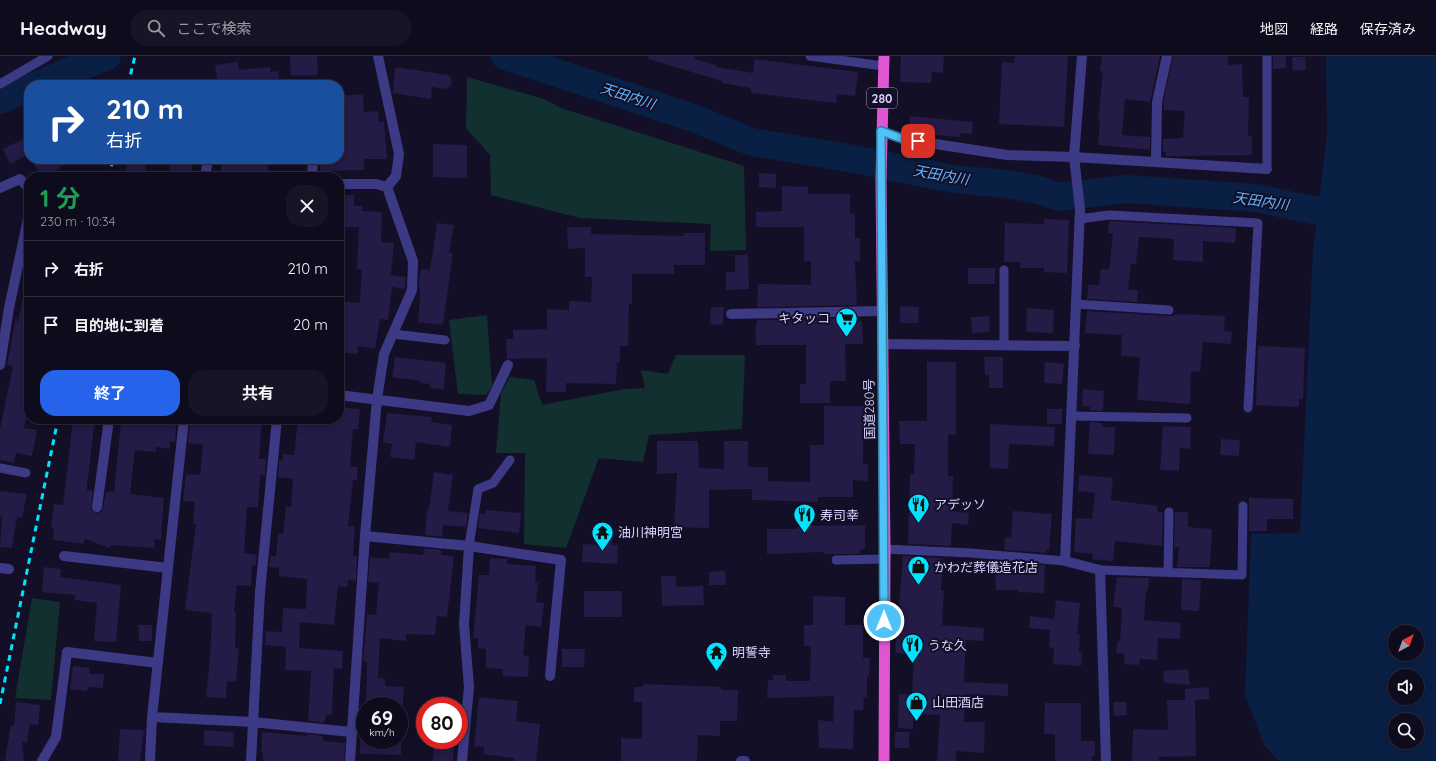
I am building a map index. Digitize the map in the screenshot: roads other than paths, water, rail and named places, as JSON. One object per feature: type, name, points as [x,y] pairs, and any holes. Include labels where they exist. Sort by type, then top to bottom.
[{"type":"highway","name":"国道280号","points":[[884,61],[880,180],[885,554],[884,761]]},
{"type":"street","points":[[378,56],[399,154],[396,176],[387,187]]},
{"type":"street","points":[[1082,56],[1074,162],[1080,214],[1065,560],[1100,570],[1106,761]]},
{"type":"street","points":[[1156,162],[1157,102],[1167,56]]},
{"type":"street","points":[[881,135],[1007,155],[1074,162],[1156,162],[1267,169]]},
{"type":"street","points":[[0,188],[20,180],[24,184]]},
{"type":"street","points":[[344,184],[376,184],[387,187]]},
{"type":"street","points":[[350,761],[365,536],[377,399],[384,354],[412,290],[413,261],[387,187]]},
{"type":"street","points":[[0,365],[9,308],[24,238]]},
{"type":"street","points":[[732,314],[882,311]]},
{"type":"street","points":[[882,344],[1075,346]]},
{"type":"street","points":[[344,396],[377,399],[469,411],[489,405],[508,365]]},
{"type":"street","points":[[97,507],[108,424]]},
{"type":"street","points":[[150,761],[152,718],[183,424]]},
{"type":"street","points":[[251,761],[260,592],[277,424]]},
{"type":"street","points":[[365,536],[469,546],[561,560],[550,676]]},
{"type":"street","points":[[462,761],[469,687],[464,624],[469,546]]},
{"type":"street","points":[[64,556],[168,568]]},
{"type":"street","points":[[42,761],[56,737],[67,652],[158,663]]},
{"type":"street","points":[[152,718],[253,722],[351,732]]},
{"type":"lane","points":[[0,84],[48,56]]},
{"type":"lane","points":[[810,56],[884,61]]},
{"type":"lane","points":[[1267,56],[1267,169]]},
{"type":"lane","points":[[1080,214],[1258,223],[1248,408]]},
{"type":"lane","points":[[1004,270],[1004,345]]},
{"type":"lane","points":[[1076,304],[1169,310]]},
{"type":"lane","points":[[393,334],[445,340]]},
{"type":"lane","points":[[1072,416],[1187,418]]},
{"type":"lane","points":[[469,546],[478,489],[493,483],[510,460]]},
{"type":"lane","points":[[0,468],[26,473]]},
{"type":"lane","points":[[1100,570],[1242,575],[1243,506]]},
{"type":"lane","points":[[1168,572],[1169,512]]},
{"type":"lane","points":[[836,560],[885,554],[970,553],[1065,560]]},
{"type":"water","points":[[1326,56],[1436,56],[1436,761],[1278,761],[1264,745],[1245,695],[1251,534],[1300,533],[1313,251],[1327,134]]},
{"type":"waterway","name":"天田内川","points":[[50,80],[107,56]]},
{"type":"waterway","name":"天田内川","points":[[505,56],[696,119],[752,142],[854,159],[953,179],[1007,184],[1039,190],[1059,197],[1127,189],[1256,198],[1317,211]]},
{"type":"waterway","name":"天田内川","points":[[0,100],[24,90]]},
{"type":"railway","points":[[129,80],[135,56]]},
{"type":"railway","points":[[110,172],[112,164]]},
{"type":"railway","points":[[0,704],[57,424]]},
{"type":"place","name":"キタッコ","points":[[846,338]]},
{"type":"place","name":"アデッソ","points":[[918,524]]},
{"type":"place","name":"寿司幸","points":[[804,534]]},
{"type":"place","name":"油川神明宮","points":[[603,552]]},
{"type":"place","name":"かわだ葬儀造花店","points":[[919,586]]},
{"type":"place","name":"うな久","points":[[913,664]]},
{"type":"place","name":"明誓寺","points":[[716,672]]},
{"type":"place","name":"山田酒店","points":[[916,722]]}]
